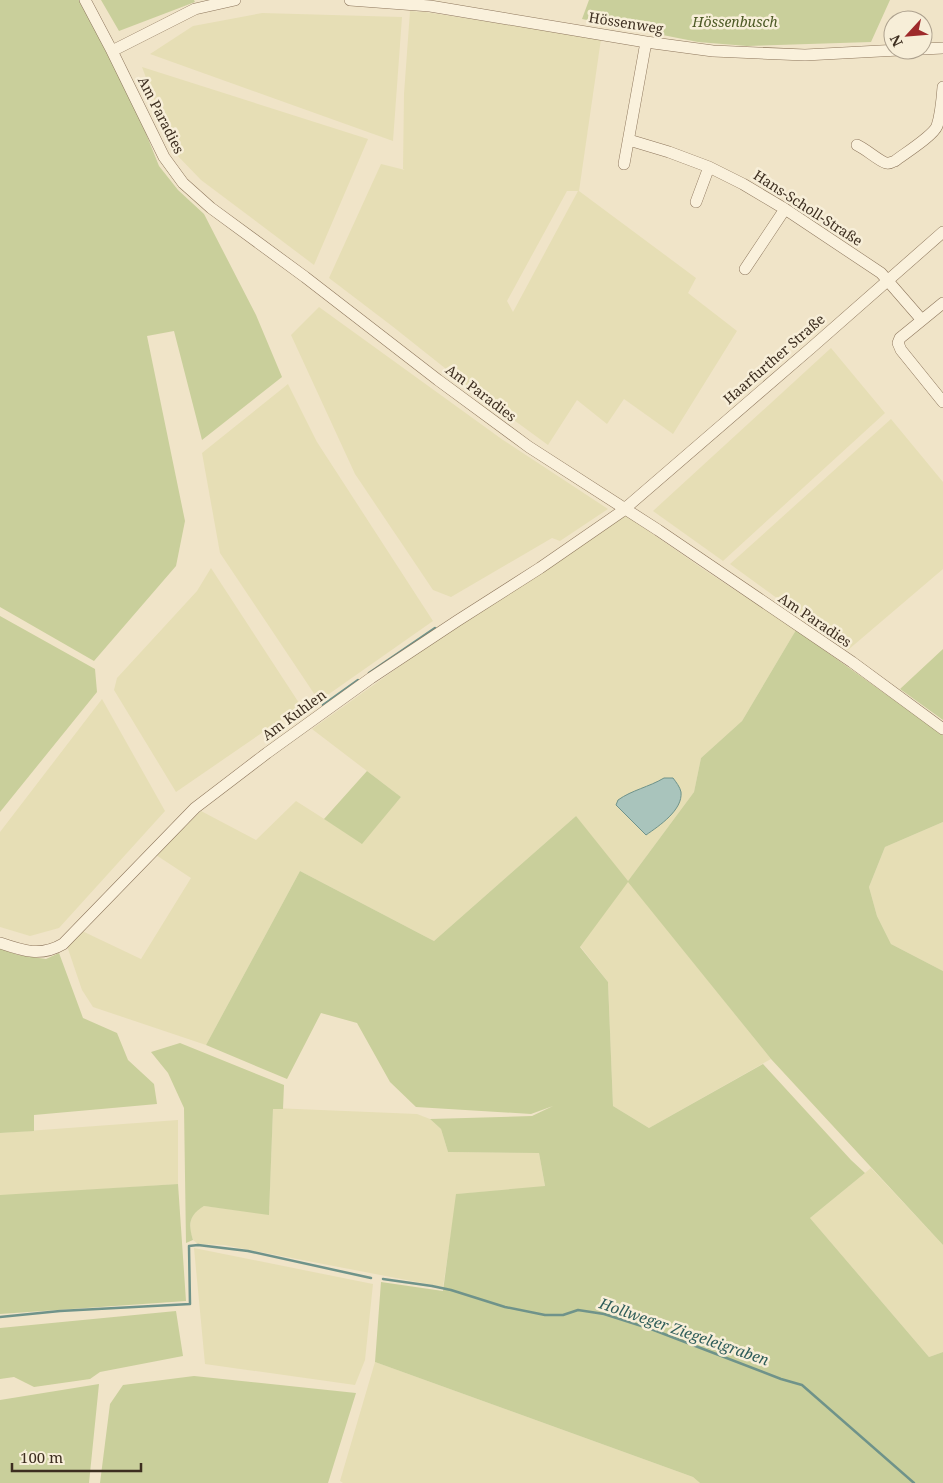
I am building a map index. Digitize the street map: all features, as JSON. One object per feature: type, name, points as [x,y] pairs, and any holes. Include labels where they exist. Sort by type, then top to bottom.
[{"type":"street","name":"Am Paradies","points":[[85,0],[164,156],[183,183],[211,208],[529,447],[625,508],[852,662],[943,728]]},
{"type":"street","points":[[112,51],[195,9],[235,0]]},
{"type":"street","name":"Hössenweg","points":[[350,0],[430,6],[646,42],[712,51],[805,55],[883,51]]},
{"type":"street","points":[[624,164],[646,42]]},
{"type":"street","points":[[857,145],[866,149],[885,163],[895,161],[937,127],[941,111],[943,88]]},
{"type":"street","name":"Hans-Scholl-Straße","points":[[629,140],[709,166],[785,209],[881,273],[921,320]]},
{"type":"street","points":[[696,202],[709,166]]},
{"type":"street","points":[[745,269],[785,209]]},
{"type":"street","name":"Haarfurther Straße","points":[[625,508],[943,232]]},
{"type":"street","points":[[943,303],[900,338],[898,344],[943,402]]},
{"type":"street","name":"Am Kuhlen","points":[[0,943],[29,951],[44,952],[53,950],[63,944],[195,808],[371,678],[585,538],[625,508]]},
{"type":"shaded area","points":[[410,11],[601,39],[579,191],[696,278],[688,293],[737,331],[673,434],[624,399],[607,424],[577,400],[548,445],[470,388],[329,278],[381,164],[405,170],[403,169],[404,94]],"holes":[[[567,191],[578,191],[513,312],[507,301]]]},
{"type":"shaded area","points":[[262,13],[402,17],[393,141],[150,54],[193,26]]},
{"type":"shaded area","points":[[142,67],[368,139],[314,265],[201,180],[174,152]]},
{"type":"shaded area","points":[[319,307],[503,440],[608,509],[560,541],[552,538],[451,597],[433,590],[355,474],[291,335]]},
{"type":"shaded area","points":[[831,348],[885,413],[723,561],[653,511]]},
{"type":"shaded area","points":[[288,384],[317,442],[433,621],[319,701],[220,553],[202,453]]},
{"type":"shaded area","points":[[891,419],[943,482],[943,569],[848,650],[730,564]]},
{"type":"shaded area","points":[[624,514],[796,630],[742,721],[701,758],[694,792],[628,881],[771,1059],[649,1128],[613,1106],[608,982],[580,946],[576,816],[434,941],[300,871],[206,1045],[93,1007],[82,990],[67,946],[80,930],[141,959],[191,878],[156,855],[201,811],[256,840],[296,801],[362,843],[401,797],[312,729],[449,631]]},
{"type":"shaded area","points":[[211,568],[301,706],[176,792],[114,690],[117,678],[197,591]]},
{"type":"shaded area","points":[[102,699],[165,811],[59,928],[30,936],[0,927],[0,832]]},
{"type":"shaded area","points":[[943,822],[943,971],[891,944],[877,916],[869,887],[885,847]]},
{"type":"shaded area","points":[[273,1108],[417,1114],[430,1119],[441,1129],[448,1152],[539,1153],[545,1187],[457,1194],[443,1287],[224,1245],[198,1244],[193,1240],[190,1230],[191,1220],[195,1211],[204,1206],[269,1214]]},
{"type":"shaded area","points":[[178,1120],[178,1184],[0,1196],[0,1133]]},
{"type":"shaded area","points":[[871,1168],[943,1245],[943,1352],[929,1357],[810,1218]]},
{"type":"shaded area","points":[[194,1248],[373,1284],[365,1360],[355,1385],[205,1364]]},
{"type":"shaded area","points":[[375,1362],[693,1477],[700,1483],[343,1483],[340,1481]]},
{"type":"green space","points":[[0,0],[79,0],[109,54],[159,166],[178,190],[204,214],[256,315],[282,377],[202,440],[174,331],[147,336],[185,521],[176,566],[94,661],[0,607]]},
{"type":"green space","points":[[101,0],[194,0],[195,2],[119,31]]},
{"type":"green space","name":"Hössenbusch","points":[[589,0],[890,0],[885,10],[883,10],[883,15],[871,42],[747,46],[698,42],[582,19]]},
{"type":"green space","points":[[0,616],[95,669],[97,692],[0,812]]},
{"type":"green space","points":[[796,630],[943,735],[943,822],[885,847],[869,887],[877,916],[891,944],[943,971],[943,1245],[771,1059],[628,882],[580,947],[608,982],[613,1106],[649,1128],[763,1064],[865,1173],[810,1218],[929,1357],[943,1352],[943,1483],[700,1483],[693,1477],[375,1362],[381,1282],[443,1291],[456,1194],[545,1186],[539,1153],[448,1152],[441,1129],[430,1119],[532,1116],[553,1106],[531,1114],[416,1107],[390,1082],[357,1023],[321,1013],[287,1079],[206,1045],[300,871],[434,941],[576,816],[628,881],[694,792],[701,758],[742,721]]},
{"type":"green space","points":[[943,649],[943,720],[900,689]]},
{"type":"green space","points":[[367,771],[401,797],[362,844],[324,819]]},
{"type":"green space","points":[[0,948],[18,955],[46,959],[59,953],[83,1018],[117,1033],[128,1060],[154,1084],[157,1104],[34,1115],[34,1131],[0,1133]]},
{"type":"green space","points":[[180,1043],[284,1085],[283,1109],[273,1109],[269,1215],[204,1206],[195,1213],[191,1220],[190,1229],[193,1240],[186,1243],[184,1108],[168,1073],[151,1052]]},
{"type":"green space","points":[[178,1184],[186,1301],[0,1314],[0,1195]]},
{"type":"green space","points":[[176,1311],[183,1356],[100,1372],[90,1379],[34,1387],[14,1377],[0,1379],[0,1328]]},
{"type":"green space","points":[[194,1376],[356,1393],[328,1483],[100,1483],[110,1404],[123,1385]]},
{"type":"green space","points":[[99,1384],[89,1483],[0,1483],[0,1400]]},
{"type":"water","points":[[664,778],[673,778],[681,792],[681,799],[669,817],[646,835],[616,805],[618,800],[623,797]]},
{"type":"waterway","points":[[369,673],[435,628]]},
{"type":"waterway","points":[[323,705],[358,680]]},
{"type":"waterway","name":"Hollweger Ziegeleigraben","points":[[0,1317],[60,1311],[190,1304],[189,1246],[198,1245],[248,1251],[371,1278]]},
{"type":"waterway","name":"Hollweger Ziegeleigraben","points":[[383,1279],[451,1290],[505,1307],[545,1315],[563,1315],[578,1310],[604,1314],[651,1329],[781,1379],[802,1385],[914,1483]]}]
